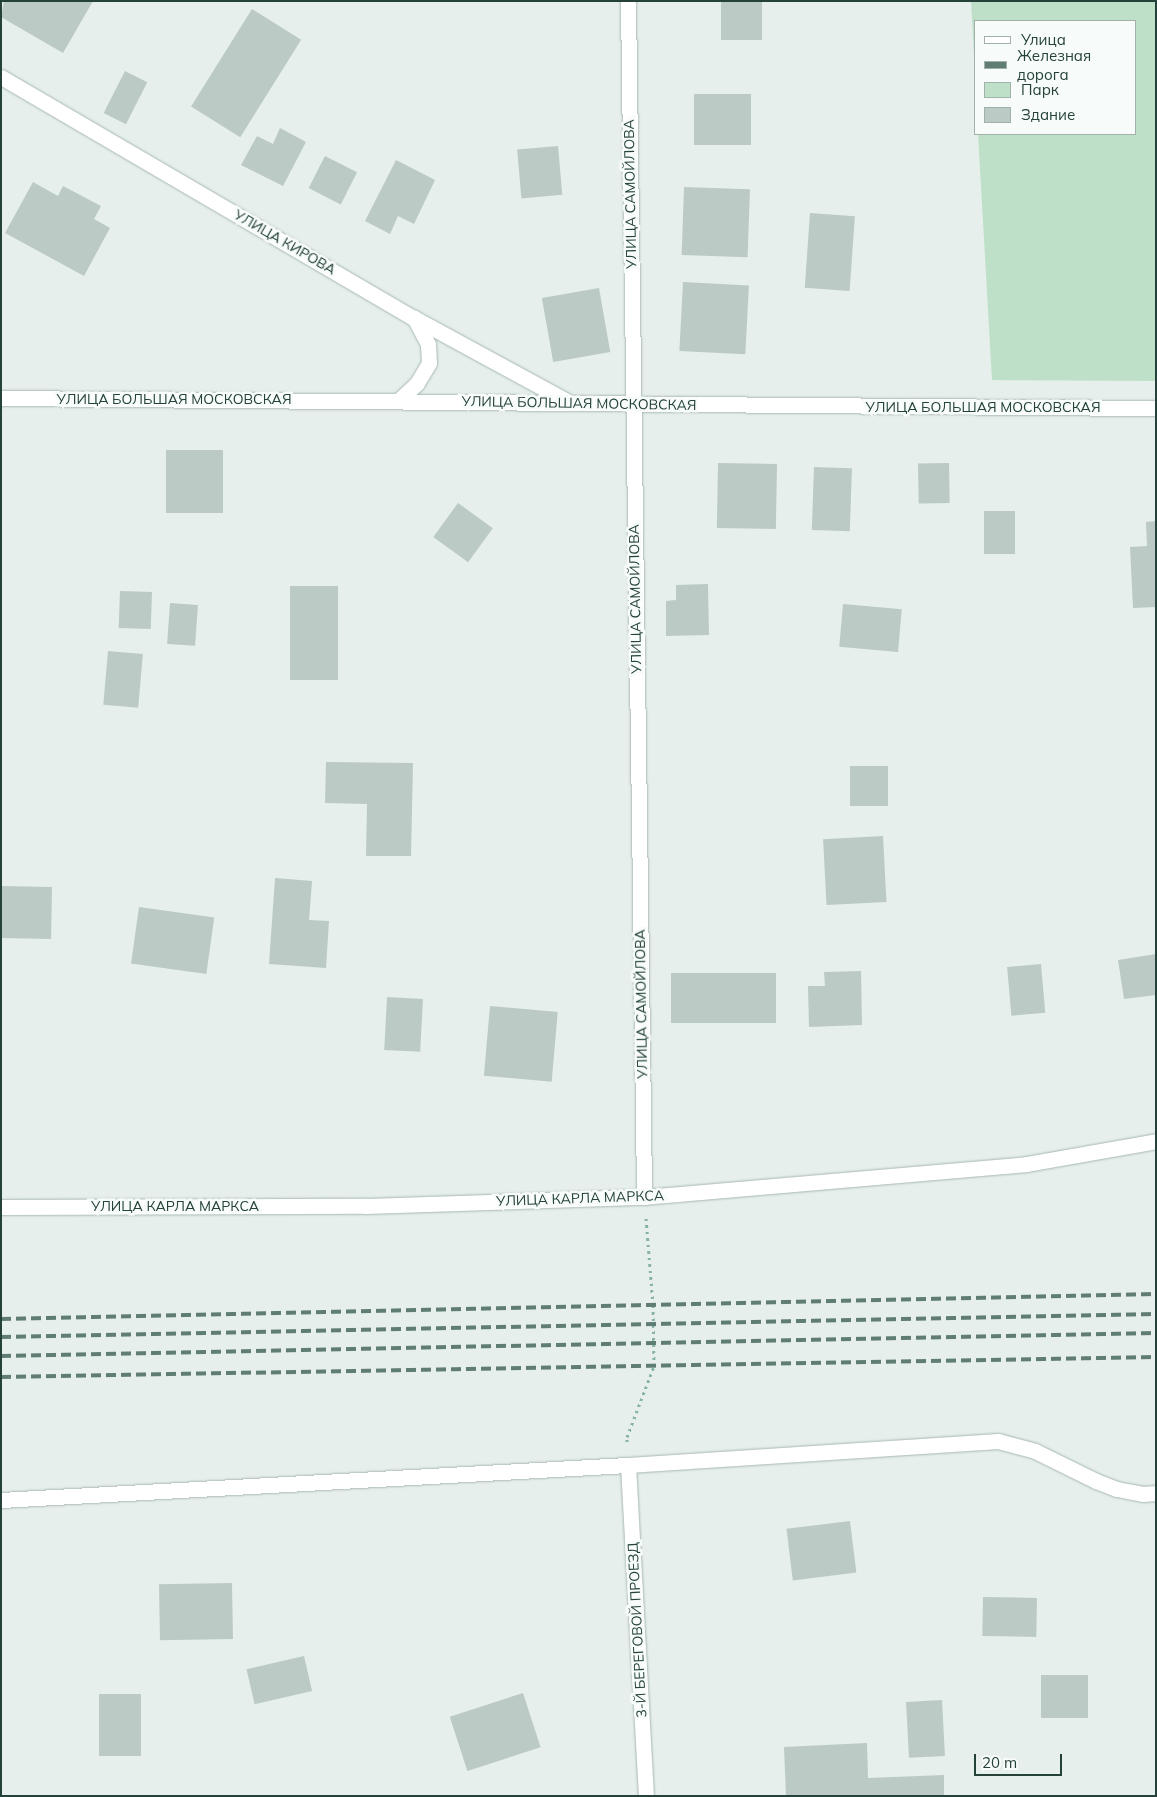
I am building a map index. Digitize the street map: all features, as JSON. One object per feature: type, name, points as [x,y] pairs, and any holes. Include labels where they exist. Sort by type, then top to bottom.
[{"type":"street","name":"УЛИЦА САМОЙЛОВА","points":[[628,1],[644,1197]]},
{"type":"street","name":"УЛИЦА КИРОВА","points":[[1,77],[414,318],[571,403]]},
{"type":"street","points":[[398,400],[417,383],[429,363],[428,344],[414,318]]},
{"type":"street","name":"УЛИЦА БОЛЬШАЯ МОСКОВСКАЯ","points":[[1,398],[1156,408]]},
{"type":"street","name":"УЛИЦА КАРЛА МАРКСА","points":[[1,1207],[366,1206],[644,1197],[1026,1164],[1156,1141]]},
{"type":"street","points":[[1,1500],[628,1465],[998,1440],[1035,1451],[1096,1481],[1117,1489],[1144,1494],[1156,1492]]},
{"type":"street","name":"3-Й БЕРЕГОВОЙ ПРОЕЗД","points":[[628,1465],[646,1796]]},
{"type":"path","points":[[628,1465],[627,1437],[654,1366],[653,1305],[644,1197]]},
{"type":"green space","points":[[971,1],[1156,1],[1156,381],[992,380],[978,135],[1137,135],[1137,20],[974,20],[974,55]]},
{"type":"building","points":[[4,1],[93,1],[63,53],[1,17]]},
{"type":"building","points":[[721,1],[762,1],[762,40],[721,40]]},
{"type":"building","points":[[252,9],[301,40],[240,137],[191,107]]},
{"type":"building","points":[[125,71],[147,82],[126,124],[104,113]]},
{"type":"building","points":[[694,94],[751,94],[751,145],[694,145]]},
{"type":"building","points":[[280,128],[306,142],[283,186],[241,165],[257,136],[273,144]]},
{"type":"building","points":[[558,146],[562,195],[521,198],[517,150]]},
{"type":"building","points":[[325,156],[357,172],[341,204],[309,188]]},
{"type":"building","points":[[396,160],[435,180],[414,224],[398,216],[390,234],[365,221]]},
{"type":"building","points":[[33,182],[58,196],[63,186],[101,206],[94,219],[110,228],[84,276],[5,233]]},
{"type":"building","points":[[684,187],[750,189],[748,257],[682,255]]},
{"type":"building","points":[[810,213],[855,216],[850,291],[805,288]]},
{"type":"building","points":[[683,282],[749,285],[745,354],[679,351]]},
{"type":"building","points":[[599,288],[610,352],[553,362],[542,298]]},
{"type":"building","points":[[166,450],[223,450],[223,513],[166,513]]},
{"type":"building","points":[[718,463],[777,464],[776,529],[717,528]]},
{"type":"building","points":[[949,463],[950,503],[919,504],[918,464]]},
{"type":"building","points":[[814,467],[852,468],[850,531],[812,530]]},
{"type":"building","points":[[458,503],[493,528],[468,562],[433,537]]},
{"type":"building","points":[[984,511],[1015,511],[1015,554],[984,554]]},
{"type":"building","points":[[1156,521],[1156,607],[1133,608],[1130,547],[1147,546],[1146,522]]},
{"type":"building","points":[[708,584],[709,635],[666,636],[666,601],[676,600],[676,585]]},
{"type":"building","points":[[290,586],[338,586],[338,680],[290,680]]},
{"type":"building","points":[[120,591],[152,592],[151,629],[119,628]]},
{"type":"building","points":[[170,603],[198,605],[195,646],[167,644]]},
{"type":"building","points":[[843,604],[902,609],[898,652],[839,647]]},
{"type":"building","points":[[108,651],[143,654],[138,708],[103,705]]},
{"type":"building","points":[[326,762],[413,763],[411,856],[366,856],[367,804],[325,803]]},
{"type":"building","points":[[850,766],[888,766],[888,806],[850,806]]},
{"type":"building","points":[[883,836],[886,902],[827,905],[823,839]]},
{"type":"building","points":[[275,878],[312,881],[309,920],[329,921],[326,968],[269,964]]},
{"type":"building","points":[[1,886],[52,887],[51,939],[1,938]]},
{"type":"building","points":[[139,907],[214,918],[206,974],[131,963]]},
{"type":"building","points":[[1156,954],[1156,995],[1124,999],[1118,960]]},
{"type":"building","points":[[1041,964],[1045,1013],[1011,1016],[1007,967]]},
{"type":"building","points":[[861,971],[862,1025],[809,1027],[808,986],[825,986],[824,972]]},
{"type":"building","points":[[671,973],[776,973],[776,1023],[671,1023]]},
{"type":"building","points":[[387,997],[423,999],[420,1052],[384,1050]]},
{"type":"building","points":[[490,1006],[558,1012],[552,1082],[484,1076]]},
{"type":"building","points":[[850,1521],[856,1573],[793,1580],[786,1529]]},
{"type":"building","points":[[232,1583],[233,1639],[160,1640],[159,1584]]},
{"type":"building","points":[[983,1597],[1037,1598],[1036,1637],[982,1636]]},
{"type":"building","points":[[304,1656],[312,1691],[255,1704],[247,1669]]},
{"type":"building","points":[[1041,1675],[1088,1675],[1088,1718],[1041,1718]]},
{"type":"building","points":[[523,1693],[541,1747],[467,1771],[450,1717]]},
{"type":"building","points":[[99,1694],[141,1694],[141,1756],[99,1756]]},
{"type":"building","points":[[942,1700],[945,1756],[909,1758],[906,1702]]},
{"type":"building","points":[[867,1743],[868,1778],[944,1775],[944,1796],[786,1796],[784,1747]]},
{"type":"railway","points":[[1,1319],[1156,1294]]},
{"type":"railway","points":[[1,1337],[1156,1314]]},
{"type":"railway","points":[[1,1356],[1156,1333]]},
{"type":"railway","points":[[1,1377],[1156,1357]]}]
